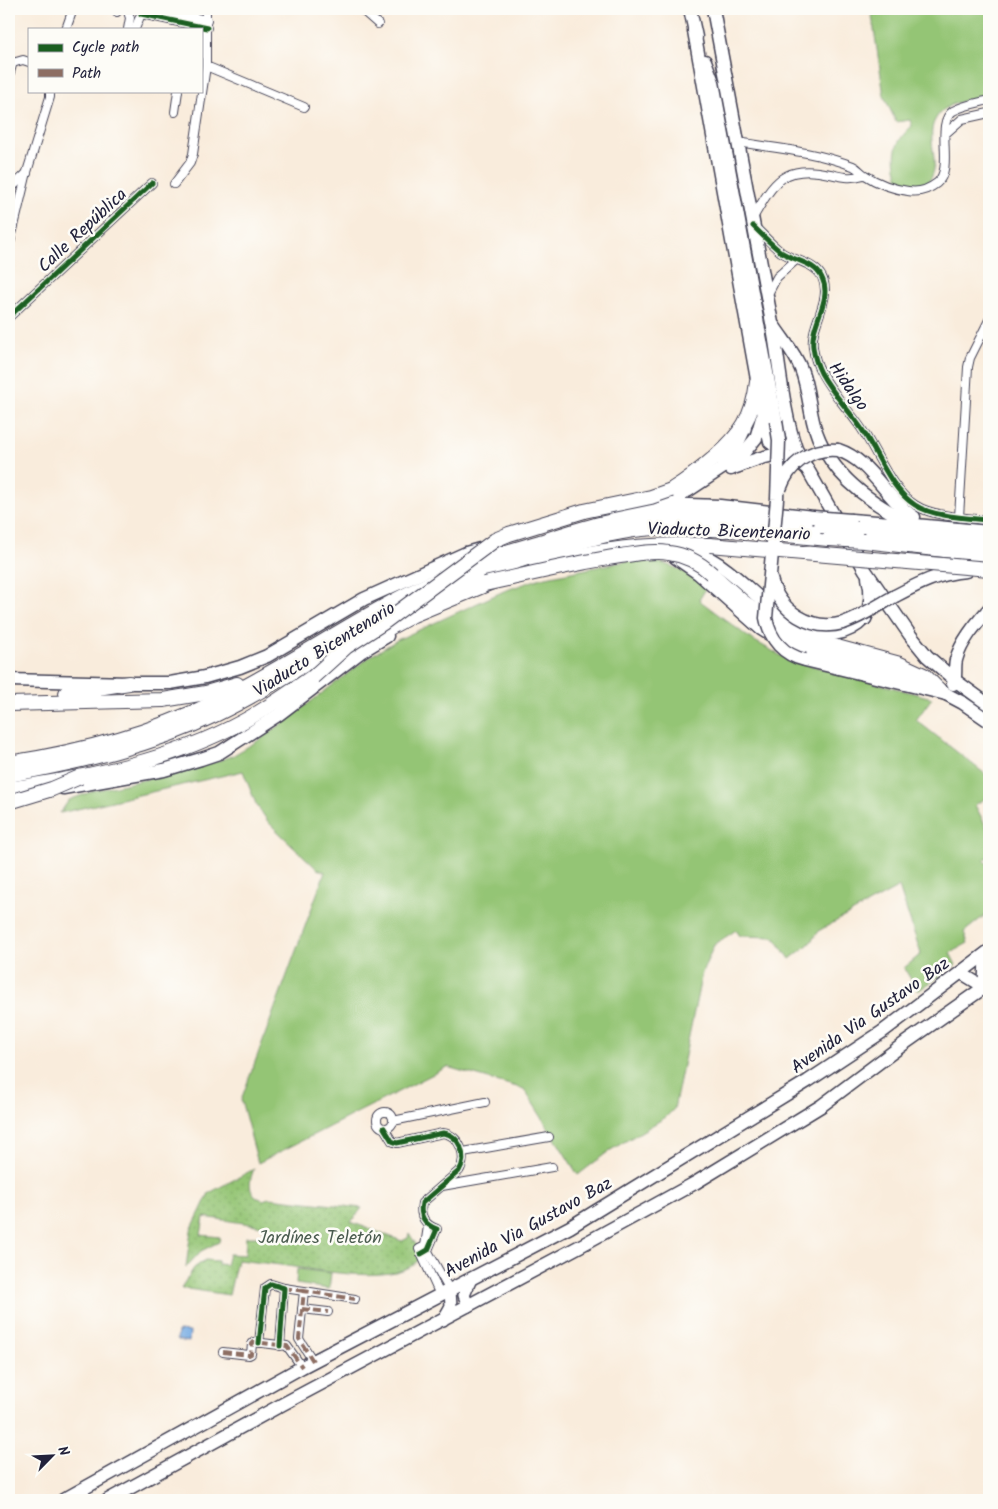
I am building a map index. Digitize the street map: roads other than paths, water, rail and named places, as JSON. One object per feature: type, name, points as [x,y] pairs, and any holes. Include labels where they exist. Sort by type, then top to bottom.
[{"type":"highway","points":[[313,677],[346,647],[382,623],[495,540],[584,511],[652,497],[667,498],[733,441],[746,422],[754,403],[757,382]]},
{"type":"highway","points":[[704,467],[729,455]]},
{"type":"highway","points":[[9,763],[81,750],[158,727],[214,703],[414,590],[472,564],[601,523],[661,515],[817,522],[989,555]]},
{"type":"highway","points":[[9,775],[60,766],[114,753],[178,731],[217,714],[263,689],[373,622],[477,574],[522,558],[605,535],[661,528],[721,529],[829,539],[858,530],[989,543]]},
{"type":"highway","name":"Viaducto Bicentenario","points":[[9,789],[80,777],[146,761],[192,745],[241,722],[313,677],[358,645],[413,615],[485,584],[574,556],[616,548],[670,544],[729,547],[989,569]]},
{"type":"highway","points":[[485,584],[583,562],[659,552],[676,554],[704,566],[737,597],[771,622],[801,637],[906,666],[924,675],[942,692]]},
{"type":"highway","points":[[9,704],[184,698],[262,676]]},
{"type":"highway","points":[[9,697],[79,692],[129,683]]},
{"type":"highway","points":[[9,802],[45,791],[80,777]]},
{"type":"highway","points":[[9,806],[29,801],[66,787]]},
{"type":"main road","points":[[690,9],[762,407],[772,444],[778,448],[784,447],[791,441],[791,435]]},
{"type":"main road","points":[[713,9],[772,322],[786,412],[796,449],[910,635],[927,656],[956,681],[989,705]]},
{"type":"main road","points":[[694,31],[713,82],[776,421],[779,449],[777,499],[766,612],[769,631],[775,642],[786,652],[806,660],[942,692]]},
{"type":"main road","points":[[772,322],[799,364],[817,434],[831,461],[846,479],[871,500],[892,513],[916,524]]},
{"type":"main road","points":[[719,472],[742,455],[752,444],[761,426],[762,407]]},
{"type":"main road","points":[[667,498],[729,455],[741,439],[746,422]]},
{"type":"main road","points":[[777,499],[784,478],[798,461],[814,452],[838,450],[853,456],[862,464],[905,511],[935,526]]},
{"type":"main road","points":[[9,680],[170,683],[205,677],[240,667],[267,656],[364,600],[466,553],[598,514],[667,498],[719,472],[767,456],[778,454],[788,456],[798,462],[810,474]]},
{"type":"main road","points":[[667,498],[817,522]]},
{"type":"main road","points":[[858,530],[916,524],[989,532]]},
{"type":"main road","points":[[652,548],[669,554],[691,568],[761,629],[777,640],[799,648],[911,676],[924,681],[989,720]]},
{"type":"main road","points":[[9,795],[164,770],[218,753],[278,715],[362,651],[399,628],[514,578],[543,568],[607,554],[652,548],[687,548],[834,560],[870,567],[966,571],[989,574]]},
{"type":"main road","points":[[687,548],[720,564],[789,621],[804,629],[819,633],[839,633],[856,626],[868,614]]},
{"type":"main road","points":[[826,644],[841,640],[852,634],[861,626],[868,614],[871,601],[870,567]]},
{"type":"main road","points":[[770,574],[777,595],[786,607],[804,620],[818,624],[833,625],[848,621],[933,578],[966,571]]},
{"type":"main road","points":[[956,681],[955,665],[960,650],[973,629],[989,609]]},
{"type":"main road","points":[[942,692],[956,681]]},
{"type":"main road","points":[[987,953],[987,985]]},
{"type":"main road","name":"Avenida Via Gustavo Baz","points":[[64,1500],[308,1364],[570,1227],[808,1082],[882,1032],[987,953]]},
{"type":"main road","points":[[961,973],[987,985]]},
{"type":"main road","points":[[108,1500],[695,1183],[814,1110],[987,985]]},
{"type":"main road","points":[[468,1306],[464,1295],[471,1279]]},
{"type":"main road","points":[[443,1320],[451,1306],[445,1293]]},
{"type":"street","points":[[66,28],[73,9]]},
{"type":"street","points":[[127,9],[130,18],[128,28]]},
{"type":"street","points":[[151,9],[207,24]]},
{"type":"street","points":[[202,91],[206,66],[206,9]]},
{"type":"street","points":[[361,9],[378,24]]},
{"type":"street","points":[[135,28],[142,12],[171,25],[187,27],[207,24]]},
{"type":"street","points":[[9,76],[11,63],[28,62]]},
{"type":"street","points":[[206,66],[304,107]]},
{"type":"street","points":[[9,247],[50,92]]},
{"type":"street","points":[[175,112],[178,92]]},
{"type":"street","points":[[174,184],[190,163],[202,92]]},
{"type":"street","points":[[737,142],[804,152],[856,167],[864,175],[890,187],[909,192],[921,192],[939,182],[943,173],[945,124],[948,115],[953,111],[989,100]]},
{"type":"street","points":[[945,134],[962,119],[989,113]]},
{"type":"street","points":[[753,223],[766,196],[779,180],[788,174],[812,170],[852,178],[864,175]]},
{"type":"street","points":[[9,190],[28,172]]},
{"type":"street","name":"Calle República","points":[[9,317],[152,183]]},
{"type":"street","name":"Hidalgo","points":[[753,223],[782,252],[810,265],[818,271],[825,286],[825,295],[814,328],[812,345],[816,363],[825,379],[865,433],[900,492],[920,508],[959,517],[989,520]]},
{"type":"street","points":[[767,298],[777,277],[796,260]]},
{"type":"street","points":[[959,517],[968,367],[970,358],[989,320]]},
{"type":"street","points":[[384,1128],[390,1126],[393,1121],[485,1102]]},
{"type":"street","points":[[393,1121],[389,1112],[380,1113],[376,1119],[392,1141],[397,1143],[448,1133],[463,1152],[463,1165],[459,1171],[422,1202],[422,1214],[428,1226],[425,1250],[445,1293]]},
{"type":"street","points":[[463,1152],[550,1138]]},
{"type":"street","points":[[440,1187],[552,1166]]},
{"type":"street","points":[[425,1250],[437,1229],[428,1226]]},
{"type":"street","points":[[259,1343],[265,1288],[271,1284],[284,1288],[354,1299]]},
{"type":"street","points":[[280,1346],[284,1288]]},
{"type":"street","points":[[304,1291],[299,1339],[308,1364]]},
{"type":"street","points":[[302,1309],[328,1312]]},
{"type":"street","points":[[223,1352],[249,1355],[251,1354],[253,1343],[288,1347],[308,1364]]},
{"type":"water","points":[[178,1331],[190,1332],[189,1342],[177,1340]]},
{"type":"park label","name":"Jardínes Teletón","points":[[320,1237]]}]
